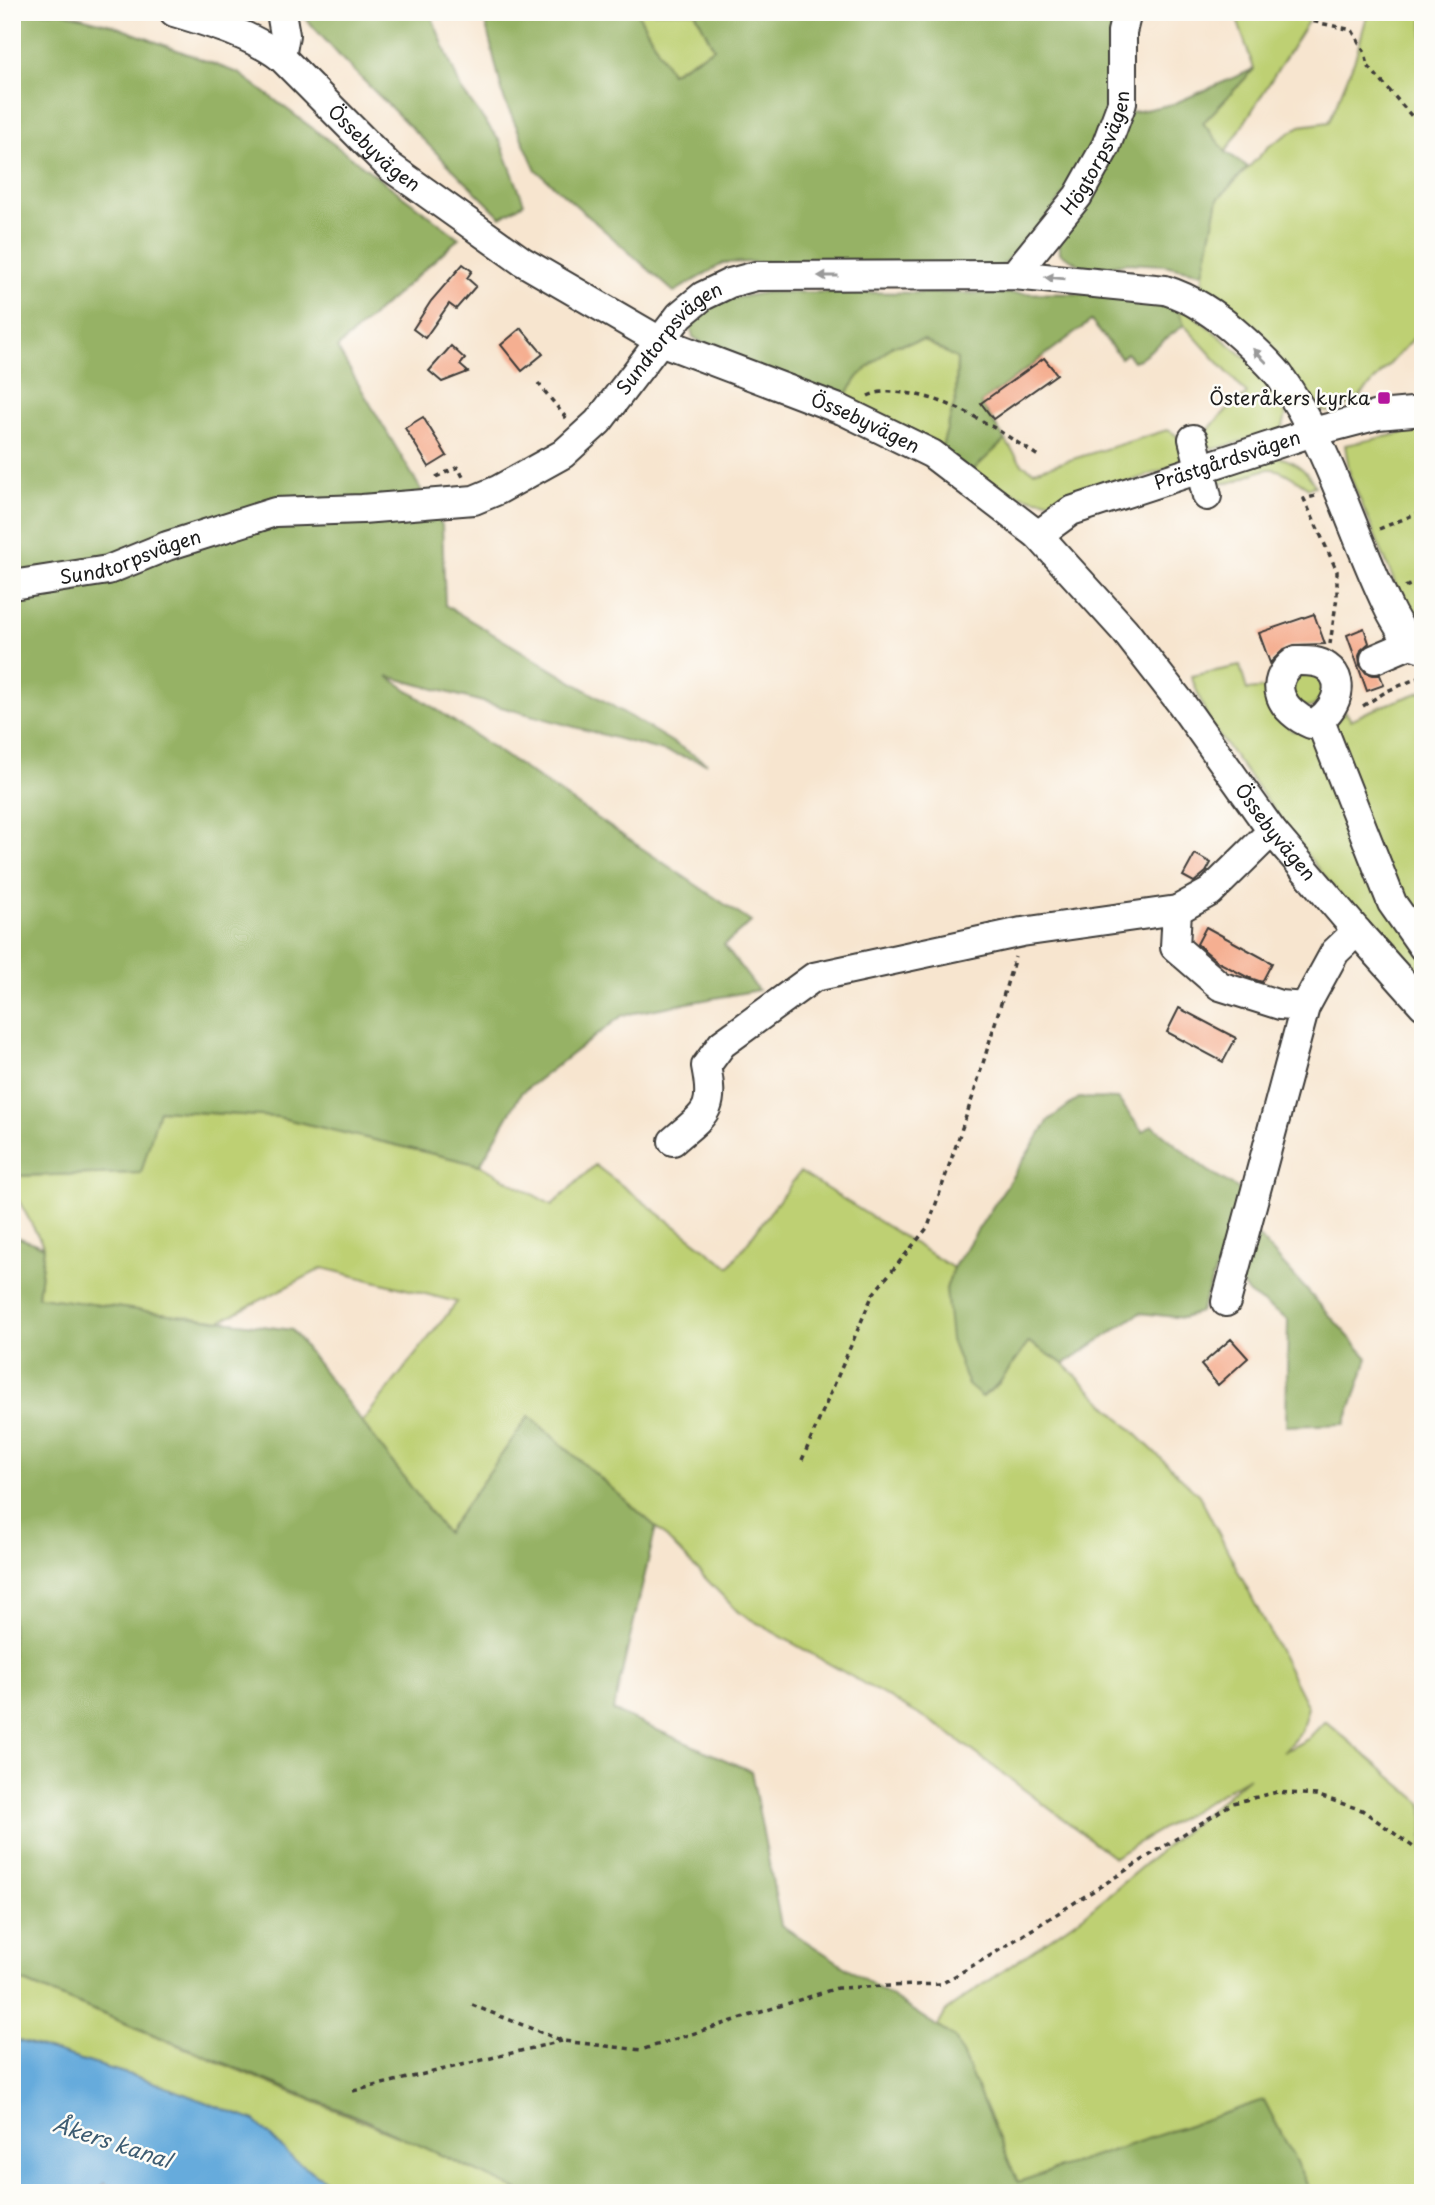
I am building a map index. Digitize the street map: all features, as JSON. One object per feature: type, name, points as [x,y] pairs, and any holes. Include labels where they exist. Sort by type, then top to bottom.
[{"type":"street","name":"Össebyvägen","points":[[174,12],[266,46],[281,57],[389,166],[522,261],[660,341],[842,410],[932,454],[1038,535],[1125,631],[1181,703],[1272,831],[1356,931],[1423,1004]]},
{"type":"street","points":[[281,12],[285,35],[281,57]]},
{"type":"street","name":"Högtorpsvägen","points":[[1014,275],[1078,196],[1106,146],[1122,103],[1122,32],[1127,12]]},
{"type":"street","name":"Sundtorpsvägen","points":[[12,585],[108,570],[167,546],[275,512],[362,509],[474,500],[498,490],[563,454],[597,422],[680,316],[703,296],[730,283],[756,276],[1014,275],[1143,286],[1183,296],[1214,314],[1254,348],[1277,373],[1313,432],[1388,609],[1416,646]]},
{"type":"street","name":"Prästgårdsvägen","points":[[1038,535],[1071,511],[1313,432],[1378,415],[1423,411]]},
{"type":"street","points":[[1193,439],[1207,496]]},
{"type":"street","points":[[1349,667],[1337,689],[1333,709],[1320,721],[1311,724],[1297,718],[1282,702],[1279,681],[1283,670],[1295,661],[1349,667],[1416,646]]},
{"type":"street","points":[[1320,721],[1392,903],[1423,947]]},
{"type":"street","points":[[673,1141],[704,1114],[711,1093],[706,1066],[722,1044],[814,977],[1022,932],[1177,910],[1210,892],[1272,831]]},
{"type":"street","points":[[1177,910],[1175,947],[1220,986],[1280,1005],[1305,1007]]},
{"type":"street","points":[[1226,1302],[1305,1007],[1335,953],[1356,931]]},
{"type":"path","points":[[1296,12],[1311,21],[1352,30],[1365,53],[1368,66],[1416,121],[1423,123]]},
{"type":"path","points":[[538,383],[582,437]]},
{"type":"path","points":[[896,392],[927,396],[959,407],[1040,457]]},
{"type":"path","points":[[1304,499],[1337,571],[1337,597],[1349,667]]},
{"type":"path","points":[[1358,537],[1423,511]]},
{"type":"path","points":[[1363,706],[1387,691],[1423,676]]},
{"type":"path","points":[[802,1460],[873,1294],[929,1227],[974,1093],[1022,932]]},
{"type":"path","points":[[472,2005],[563,2041],[642,2050],[836,1988],[941,1984],[1233,1803],[1277,1792],[1316,1795],[1362,1810],[1423,1854]]},
{"type":"path","points":[[353,2091],[563,2041]]},
{"type":"green space","points":[[12,12],[61,12],[112,25],[240,74],[459,238],[337,348],[442,525],[445,605],[707,763],[387,676],[751,922],[724,945],[758,990],[623,1015],[521,1093],[480,1165],[277,1117],[159,1110],[141,1173],[12,1176]]},
{"type":"green space","points":[[300,12],[430,12],[461,89],[501,143],[524,203],[501,217],[345,62]]},
{"type":"green space","points":[[498,12],[637,12],[671,73],[714,48],[695,12],[1117,12],[1104,136],[1055,207],[998,270],[724,263],[674,292],[536,170],[504,99],[486,25]]},
{"type":"green space","points":[[637,12],[695,12],[714,48],[670,73]]},
{"type":"green space","points":[[1240,12],[1314,12],[1226,152],[1203,123],[1254,69],[1238,22]]},
{"type":"green space","points":[[1368,12],[1423,12],[1423,328],[1356,401],[1327,412],[1314,408],[1202,293],[1203,273],[1218,199],[1268,147],[1300,126],[1329,122],[1355,59]]},
{"type":"green space","points":[[1254,69],[1203,123],[1226,152],[1248,167],[1218,199],[1203,273],[1164,265],[1127,263],[1089,270],[1060,253],[1059,232],[1130,113],[1173,104]]},
{"type":"green space","points":[[769,292],[1112,294],[1174,299],[1184,325],[1133,361],[1127,353],[1121,358],[1091,321],[981,403],[1005,440],[972,471],[941,450],[956,398],[957,359],[924,340],[892,346],[859,376],[844,398],[725,356],[693,337],[688,320],[712,302]]},
{"type":"green space","points":[[1174,299],[1263,372],[1283,404],[1286,415],[1282,430],[1215,449],[1204,444],[1214,423],[1247,394],[1184,325]]},
{"type":"green space","points":[[923,340],[957,358],[956,398],[941,450],[844,398],[859,376],[892,346]]},
{"type":"green space","points":[[1423,429],[1423,633],[1415,631],[1350,476],[1345,445]]},
{"type":"green space","points":[[1167,430],[1177,436],[1182,445],[1178,465],[1077,497],[1047,500],[1027,497],[998,487],[972,471],[1005,440],[1022,464],[1034,471]]},
{"type":"green space","points":[[1270,455],[1297,464],[1315,486],[1309,488],[1274,469],[1237,481],[1217,482],[1215,470]]},
{"type":"green space","points":[[1240,666],[1247,690],[1267,688],[1292,731],[1332,727],[1345,711],[1351,720],[1423,691],[1423,996],[1311,860],[1209,722],[1191,676]]},
{"type":"green space","points":[[1292,672],[1322,673],[1328,694],[1312,707],[1300,706],[1290,697]]},
{"type":"green space","points":[[1079,1098],[1118,1099],[1143,1132],[1152,1125],[1207,1170],[1245,1193],[1200,1312],[1183,1318],[1140,1313],[1064,1364],[1029,1342],[999,1383],[982,1397],[968,1385],[951,1340],[946,1289],[953,1268],[1049,1120]]},
{"type":"green space","points":[[158,1110],[277,1117],[480,1165],[552,1205],[595,1165],[729,1267],[800,1172],[953,1268],[946,1289],[968,1385],[983,1397],[999,1383],[1029,1342],[1064,1364],[1199,1495],[1308,1707],[1301,1732],[1283,1752],[1308,1739],[1325,1721],[1423,1804],[1423,2193],[345,2193],[293,2159],[255,2121],[150,2081],[12,2039],[12,1977],[398,2136],[855,2174],[947,2010],[1084,1915],[1249,1777],[1114,1857],[942,1728],[738,1612],[656,1527],[529,1416],[446,1534],[362,1422],[457,1302],[323,1268],[220,1321],[38,1297],[44,1247],[12,1188],[12,1176],[141,1173]]},
{"type":"green space","points":[[12,1235],[44,1247],[38,1297],[292,1330],[446,1533],[529,1416],[656,1527],[613,1711],[751,1771],[781,1925],[955,2038],[1018,2182],[1264,2100],[1312,2193],[523,2193],[365,2120],[12,1977]]},
{"type":"green space","points":[[1258,1236],[1368,1358],[1345,1424],[1286,1426],[1288,1320],[1249,1294],[1239,1281]]},
{"type":"water","name":"Åkers kanal","points":[[12,2039],[150,2081],[255,2121],[293,2159],[345,2193],[116,2193],[105,2183],[98,2193],[30,2193],[12,2179]]},
{"type":"building","points":[[463,264],[472,271],[467,278],[476,286],[456,309],[449,304],[425,338],[413,329],[431,301]]},
{"type":"building","points":[[521,328],[543,354],[522,371],[501,345]]},
{"type":"building","points":[[451,346],[465,359],[460,365],[468,372],[442,382],[429,371]]},
{"type":"building","points":[[1044,358],[1057,374],[993,419],[981,403]]},
{"type":"building","points":[[423,417],[447,456],[429,467],[405,428]]},
{"type":"building","points":[[1314,614],[1325,644],[1294,645],[1284,649],[1270,663],[1259,633]]},
{"type":"building","points":[[1364,628],[1369,643],[1361,650],[1360,665],[1366,673],[1380,675],[1384,685],[1367,691],[1347,635]]},
{"type":"building","points":[[1195,854],[1211,863],[1206,872],[1194,882],[1183,876]]},
{"type":"building","points":[[1206,927],[1272,963],[1262,982],[1218,962],[1197,944]]},
{"type":"building","points":[[1179,1008],[1236,1038],[1223,1062],[1167,1032]]},
{"type":"building","points":[[1231,1339],[1248,1358],[1218,1385],[1201,1365]]},
{"type":"place","name":"Österåkers kyrka","points":[[1384,398]]}]
